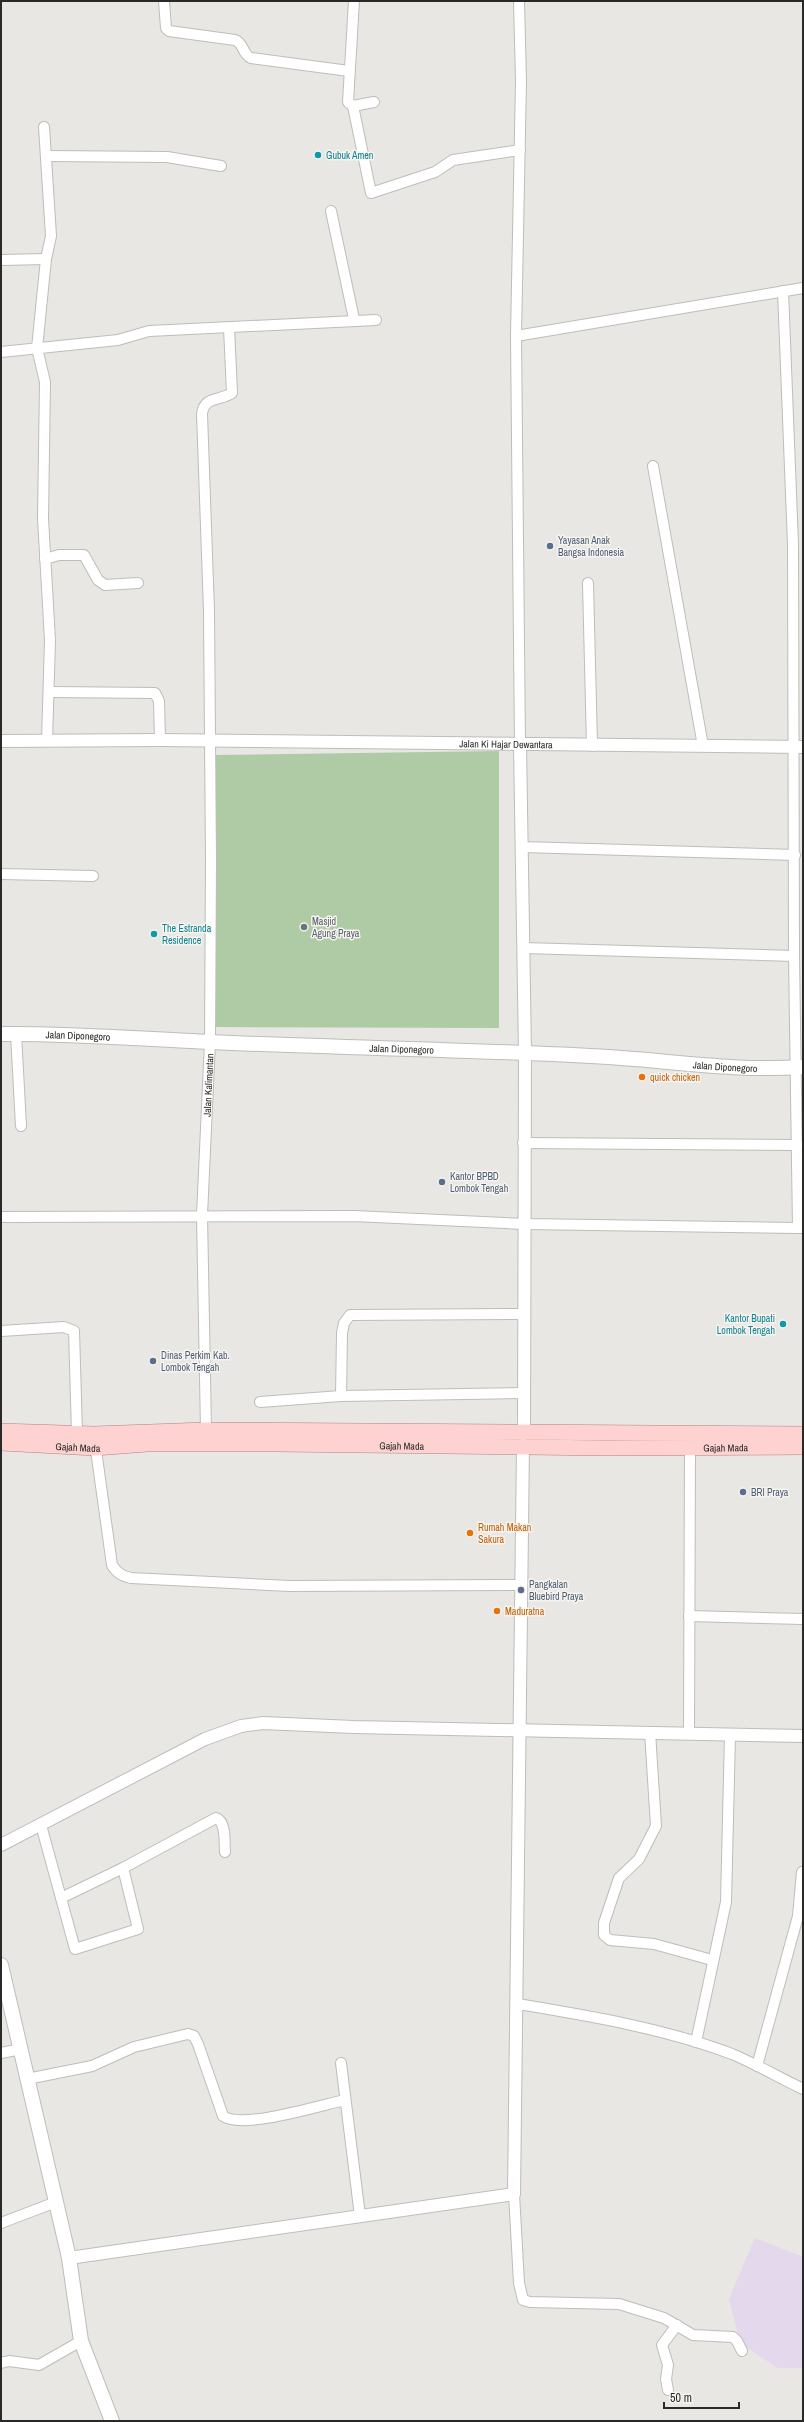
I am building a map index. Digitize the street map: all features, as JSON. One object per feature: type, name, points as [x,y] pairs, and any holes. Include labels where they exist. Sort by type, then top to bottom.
[{"type":"main road","name":"Jalan Diponegoro","points":[[1,1034],[100,1035],[210,1042],[451,1049],[590,1056],[760,1068],[800,1067]]},
{"type":"main road","name":"Gajah Mada","points":[[1,1443],[94,1441],[206,1430],[327,1438]]},
{"type":"main road","name":"Gajah Mada","points":[[1,1431],[77,1433],[94,1441],[147,1444],[327,1438],[799,1440]]},
{"type":"main road","name":"Gajah Mada","points":[[524,1439],[690,1448],[799,1440]]},
{"type":"main road","points":[[1,1965],[69,2258],[80,2341],[112,2421]]},
{"type":"street","points":[[164,1],[166,28],[169,31],[235,40],[240,42],[245,53],[251,58],[349,71]]},
{"type":"street","points":[[354,1],[347,98],[349,104],[353,106],[371,193],[435,172],[453,160],[520,150]]},
{"type":"street","points":[[519,1],[520,150],[516,336],[525,1053],[523,1144],[524,1439],[521,1585],[518,2004],[514,2194],[519,2283],[523,2300],[530,2302],[619,2304],[645,2310],[677,2325],[693,2335],[700,2337],[733,2337],[737,2340],[742,2351]]},
{"type":"street","points":[[353,106],[374,102]]},
{"type":"street","points":[[44,127],[51,220],[37,348],[45,382],[43,511],[50,620],[50,692],[47,741]]},
{"type":"street","points":[[46,156],[167,157],[221,166]]},
{"type":"street","points":[[331,211],[354,319]]},
{"type":"street","points":[[1,260],[46,259]]},
{"type":"street","points":[[516,336],[803,288]]},
{"type":"street","points":[[1,1217],[202,1215],[354,1216],[524,1224],[801,1228],[798,1145],[800,1067],[794,956],[798,747],[793,544],[783,291]]},
{"type":"street","points":[[1,352],[118,340],[144,332],[229,328],[354,319],[376,320]]},
{"type":"street","name":"Jalan Kalimantan","points":[[206,1430],[202,1215],[210,1042],[210,741],[209,611],[202,414],[204,405],[208,402],[232,393],[229,328]]},
{"type":"street","points":[[653,466],[703,746]]},
{"type":"street","points":[[45,559],[59,555],[84,555],[98,580],[105,585],[138,583]]},
{"type":"street","points":[[588,583],[592,746]]},
{"type":"street","points":[[50,692],[155,693],[159,701],[160,740]]},
{"type":"street","name":"Jalan Ki Hajar Dewantara","points":[[1,741],[160,740],[592,746],[798,747]]},
{"type":"street","points":[[522,847],[795,855]]},
{"type":"street","points":[[1,874],[93,876]]},
{"type":"street","points":[[524,948],[794,956]]},
{"type":"street","points":[[16,1034],[21,1126]]},
{"type":"street","points":[[523,1144],[798,1145]]},
{"type":"street","points":[[341,1396],[342,1333],[344,1323],[350,1315],[524,1314]]},
{"type":"street","points":[[1,1331],[64,1327],[74,1331],[77,1433]]},
{"type":"street","points":[[260,1402],[341,1396],[524,1393]]},
{"type":"street","points":[[94,1441],[112,1565],[116,1571],[123,1576],[138,1579],[289,1586],[521,1585]]},
{"type":"street","points":[[689,1732],[690,1448]]},
{"type":"street","points":[[689,1616],[803,1619]]},
{"type":"street","points":[[1,1845],[205,1739],[241,1726],[263,1723],[353,1728],[689,1732],[803,1736]]},
{"type":"street","points":[[650,1732],[656,1826],[639,1858],[623,1871],[619,1878],[604,1923],[604,1936],[607,1939],[654,1944],[712,1960]]},
{"type":"street","points":[[696,2042],[712,1960],[726,1902],[730,1734]]},
{"type":"street","points":[[61,1898],[123,1868],[216,1818],[219,1820],[223,1828],[225,1852]]},
{"type":"street","points":[[41,1825],[75,1949],[138,1930],[139,1926],[123,1868]]},
{"type":"street","points":[[757,2066],[798,1916],[802,1872]]},
{"type":"street","points":[[518,2004],[644,2028],[696,2042],[757,2066],[803,2090]]},
{"type":"street","points":[[27,2079],[86,2068],[134,2047],[188,2034],[194,2036],[198,2044],[223,2116],[227,2119],[255,2121],[345,2100]]},
{"type":"street","points":[[1,2053],[20,2050]]},
{"type":"street","points":[[341,2063],[360,2216]]},
{"type":"street","points":[[69,2258],[514,2194]]},
{"type":"street","points":[[1,2223],[56,2202]]},
{"type":"street","points":[[668,2390],[666,2379],[668,2365],[662,2345],[677,2325]]},
{"type":"street","points":[[1,2363],[9,2361],[39,2365],[80,2341]]},
{"type":"shaded area","points":[[755,2238],[803,2257],[803,2368],[778,2368],[740,2343],[729,2299]]},
{"type":"green space","points":[[499,751],[499,1028],[215,1027],[214,755]]},
{"type":"place","name":"Gubuk Amen","points":[[318,155]]},
{"type":"place","name":"Yayasan Anak Bangsa Indonesia","points":[[550,546]]},
{"type":"place","name":"Masjid Agung Praya","points":[[304,927]]},
{"type":"place","name":"The Estranda Residence","points":[[154,934]]},
{"type":"place","name":"quick chicken","points":[[642,1077]]},
{"type":"place","name":"Kantor BPBD Lombok Tengah","points":[[442,1182]]},
{"type":"place","name":"Kantor Bupati Lombok Tengah","points":[[783,1324]]},
{"type":"place","name":"Dinas Perkim Kab. Lombok Tengah","points":[[153,1361]]},
{"type":"place","name":"BRI Praya","points":[[743,1492]]},
{"type":"place","name":"Rumah Makan Sakura","points":[[470,1533]]},
{"type":"place","name":"Pangkalan Bluebird Praya","points":[[521,1590]]},
{"type":"place","name":"Maduratna","points":[[497,1611]]}]
